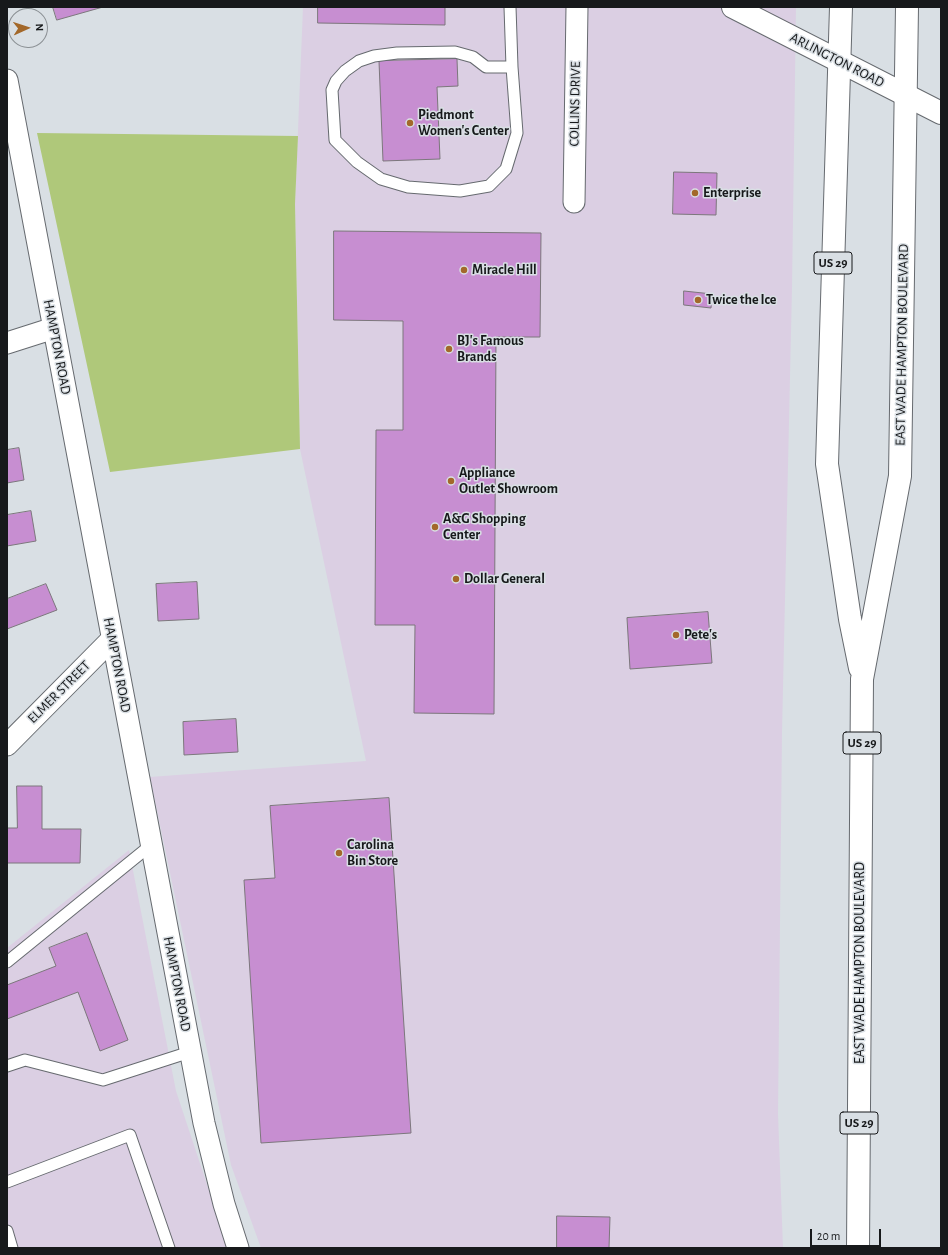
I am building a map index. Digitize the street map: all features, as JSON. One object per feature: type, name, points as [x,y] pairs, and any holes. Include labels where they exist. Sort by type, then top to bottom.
[{"type":"main road","name":"ARLINGTON ROAD","points":[[733,7],[941,113]]},
{"type":"main road","name":"EAST WADE HAMPTON BOULEVARD","points":[[840,7],[840,62],[827,464],[850,619],[862,679]]},
{"type":"main road","name":"EAST WADE HAMPTON BOULEVARD","points":[[858,1248],[862,679],[900,476],[907,7]]},
{"type":"street","name":"COLLINS DRIVE","points":[[574,202],[576,7]]},
{"type":"street","name":"HAMPTON ROAD","points":[[7,80],[190,1052],[204,1123],[234,1247]]},
{"type":"street","points":[[7,343],[54,328]]},
{"type":"street","name":"ELMER STREET","points":[[7,745],[112,639]]},
{"type":"lane","points":[[510,7],[512,67],[517,133],[506,169],[489,186],[460,191],[408,187],[381,179],[357,162],[335,140],[332,90],[336,81],[345,71],[359,61],[374,56],[397,53],[455,52],[473,57],[486,67],[512,67]]},
{"type":"lane","points":[[7,962],[151,845]]},
{"type":"lane","points":[[7,1066],[25,1060],[103,1080],[190,1052]]},
{"type":"lane","points":[[7,1182],[130,1135],[169,1248]]},
{"type":"lane","points":[[7,1232],[12,1248]]},
{"type":"shaded area","points":[[303,7],[796,7],[792,288],[782,732],[778,1114],[783,1248],[261,1248],[231,1165],[150,777],[366,761],[300,449],[295,204]]},
{"type":"shaded area","points":[[129,850],[176,1091],[228,1248],[7,1248],[7,948]]},
{"type":"green space","points":[[37,133],[298,136],[295,204],[300,449],[110,472]]},
{"type":"building","points":[[53,7],[103,7],[57,20]]},
{"type":"building","points":[[318,7],[445,7],[445,25],[318,23]]},
{"type":"building","name":"Piedmont Women's Center","points":[[457,59],[458,86],[437,87],[440,159],[383,161],[379,61]]},
{"type":"building","name":"Enterprise","points":[[674,172],[717,173],[716,215],[673,214]]},
{"type":"building","name":"A&G Shopping Center","points":[[334,231],[541,233],[540,337],[496,337],[494,714],[414,713],[415,625],[375,625],[376,430],[403,430],[403,321],[334,320]]},
{"type":"building","name":"Twice the Ice","points":[[684,291],[712,294],[711,308],[684,305]]},
{"type":"building","points":[[19,448],[24,480],[7,483],[7,450]]},
{"type":"building","points":[[31,511],[36,541],[7,546],[7,515]]},
{"type":"building","points":[[197,582],[199,619],[158,621],[156,584]]},
{"type":"building","points":[[46,584],[57,610],[7,629],[7,599]]},
{"type":"building","points":[[708,612],[712,663],[630,669],[627,618]]},
{"type":"building","points":[[236,719],[238,752],[184,755],[183,722]]},
{"type":"building","points":[[17,786],[42,786],[42,829],[81,829],[80,863],[7,863],[7,828],[17,828]]},
{"type":"building","points":[[389,798],[411,1133],[261,1143],[244,880],[275,878],[270,806]]},
{"type":"building","points":[[87,933],[128,1040],[100,1051],[78,992],[7,1019],[7,985],[56,966],[49,948]]},
{"type":"building","points":[[557,1216],[610,1217],[609,1248],[557,1248]]},
{"type":"place","name":"Piedmont Women's Center","points":[[410,123]]},
{"type":"place","name":"Enterprise","points":[[695,193]]},
{"type":"place","name":"Miracle Hill","points":[[464,270]]},
{"type":"place","name":"Twice the Ice","points":[[698,300]]},
{"type":"place","name":"BJ's Famous Brands","points":[[449,349]]},
{"type":"place","name":"Appliance Outlet Showroom","points":[[451,481]]},
{"type":"place","name":"A&G Shopping Center","points":[[435,527]]},
{"type":"place","name":"Dollar General","points":[[456,579]]},
{"type":"place","name":"Pete's","points":[[676,635]]},
{"type":"place","name":"Carolina Bin Store","points":[[339,853]]}]
